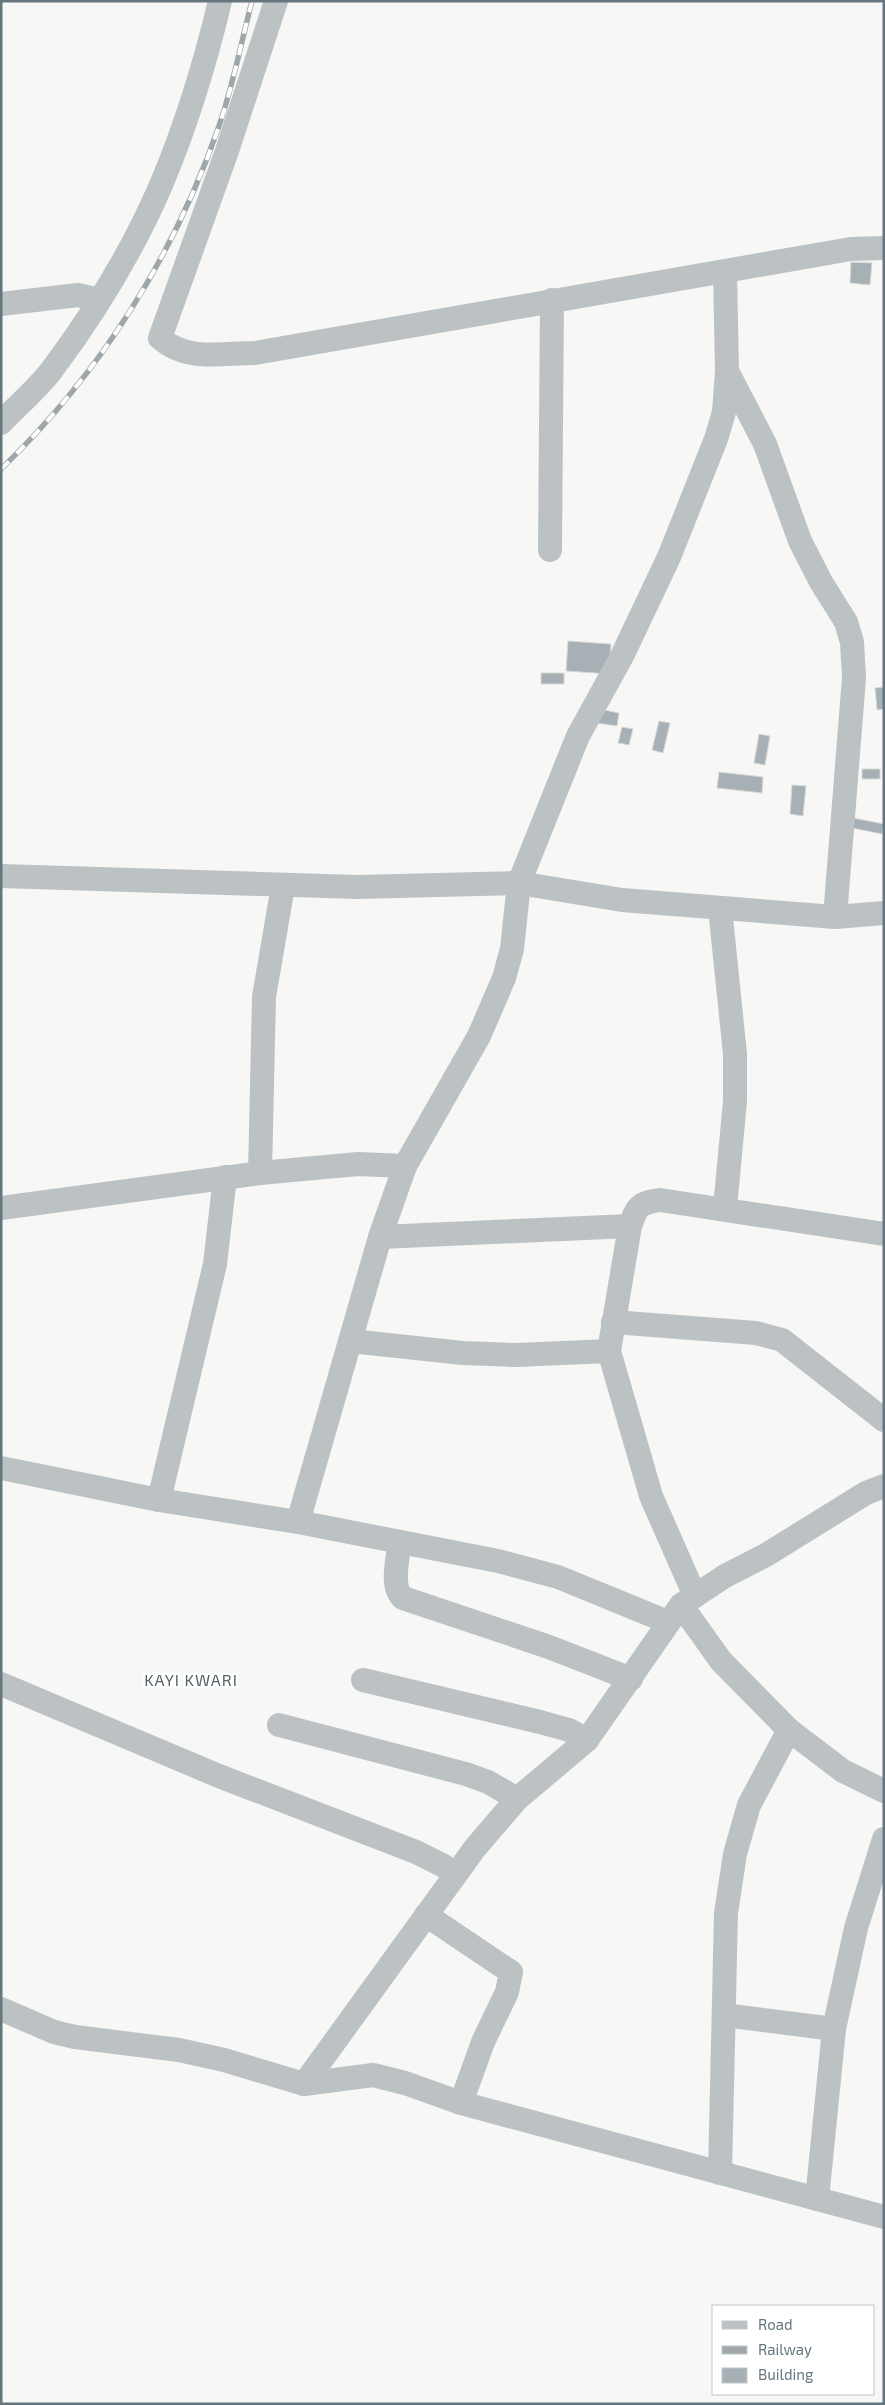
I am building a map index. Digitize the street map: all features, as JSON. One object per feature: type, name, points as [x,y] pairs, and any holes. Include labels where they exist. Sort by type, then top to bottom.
[{"type":"street","points":[[1,423],[50,372],[99,300],[138,234],[161,185],[205,62],[220,1]]},
{"type":"street","points":[[276,1],[206,212],[160,338],[171,348],[204,356],[255,353],[851,249],[884,248]]},
{"type":"street","points":[[298,1522],[380,1237],[405,1166],[480,1036],[504,978],[512,949],[520,883],[578,736],[622,656],[669,557],[709,458],[724,412],[727,371],[725,272]]},
{"type":"street","points":[[1,304],[78,295],[99,300]]},
{"type":"street","points":[[550,550],[552,300]]},
{"type":"street","points":[[727,371],[765,444],[800,541],[820,582],[846,622],[852,642],[854,678],[835,917]]},
{"type":"street","points":[[1,876],[357,887],[520,883],[622,900],[835,917],[884,913]]},
{"type":"street","points":[[260,1173],[264,997],[283,886]]},
{"type":"street","points":[[720,908],[735,1054],[735,1101],[725,1208]]},
{"type":"street","points":[[1,1208],[260,1173],[358,1164],[405,1166]]},
{"type":"street","points":[[159,1500],[215,1264],[225,1177]]},
{"type":"street","points":[[884,1234],[725,1208],[660,1200],[645,1202],[636,1209],[630,1226],[609,1351],[681,1608],[721,1661],[789,1730],[843,1771],[884,1791]]},
{"type":"street","points":[[380,1237],[630,1226]]},
{"type":"street","points":[[613,1322],[756,1334],[782,1340],[884,1420]]},
{"type":"street","points":[[350,1341],[464,1353],[516,1355],[609,1351]]},
{"type":"street","points":[[1,1468],[159,1500],[298,1522],[498,1561],[681,1608]]},
{"type":"street","points":[[304,2084],[475,1848],[517,1799],[587,1740],[681,1608],[866,1494],[884,1486]]},
{"type":"street","points":[[400,1542],[396,1586],[398,1594],[403,1598],[549,1647],[631,1679]]},
{"type":"street","points":[[362,1680],[540,1722],[569,1730],[587,1740]]},
{"type":"street","points":[[1,1684],[219,1776],[416,1852],[444,1866],[455,1875]]},
{"type":"street","points":[[279,1725],[466,1774],[488,1782],[517,1799]]},
{"type":"street","points":[[720,2173],[726,1913],[735,1854],[749,1805],[789,1730]]},
{"type":"street","points":[[817,2199],[834,2028],[856,1928],[884,1839]]},
{"type":"street","points":[[426,1916],[510,1972],[507,1992],[484,2042],[461,2103]]},
{"type":"street","points":[[1,2009],[54,2032],[74,2037],[179,2050],[224,2060],[304,2084],[373,2075],[405,2083],[461,2103],[884,2217]]},
{"type":"street","points":[[724,2015],[834,2028]]},
{"type":"building","points":[[851,262],[872,263],[870,285],[850,283]]},
{"type":"building","points":[[568,641],[611,644],[609,674],[566,671]]},
{"type":"building","points":[[541,673],[564,673],[564,684],[541,684]]},
{"type":"building","points":[[884,687],[884,709],[877,710],[875,688]]},
{"type":"building","points":[[599,709],[619,713],[617,726],[596,723]]},
{"type":"building","points":[[659,721],[670,723],[663,753],[652,750]]},
{"type":"building","points":[[622,727],[633,729],[629,745],[618,743]]},
{"type":"building","points":[[759,734],[770,736],[765,765],[754,763]]},
{"type":"building","points":[[862,769],[880,769],[880,779],[862,779]]},
{"type":"building","points":[[719,772],[763,777],[762,793],[717,788]]},
{"type":"building","points":[[792,785],[806,786],[803,816],[790,814]]},
{"type":"building","points":[[848,817],[884,824],[882,834],[847,827]]},
{"type":"railway","points":[[1,469],[37,432],[102,353],[156,267],[180,221],[201,174],[219,126],[233,80],[252,1]]},
{"type":"district","name":"KAYI KWARI","points":[[191,1680]]}]
